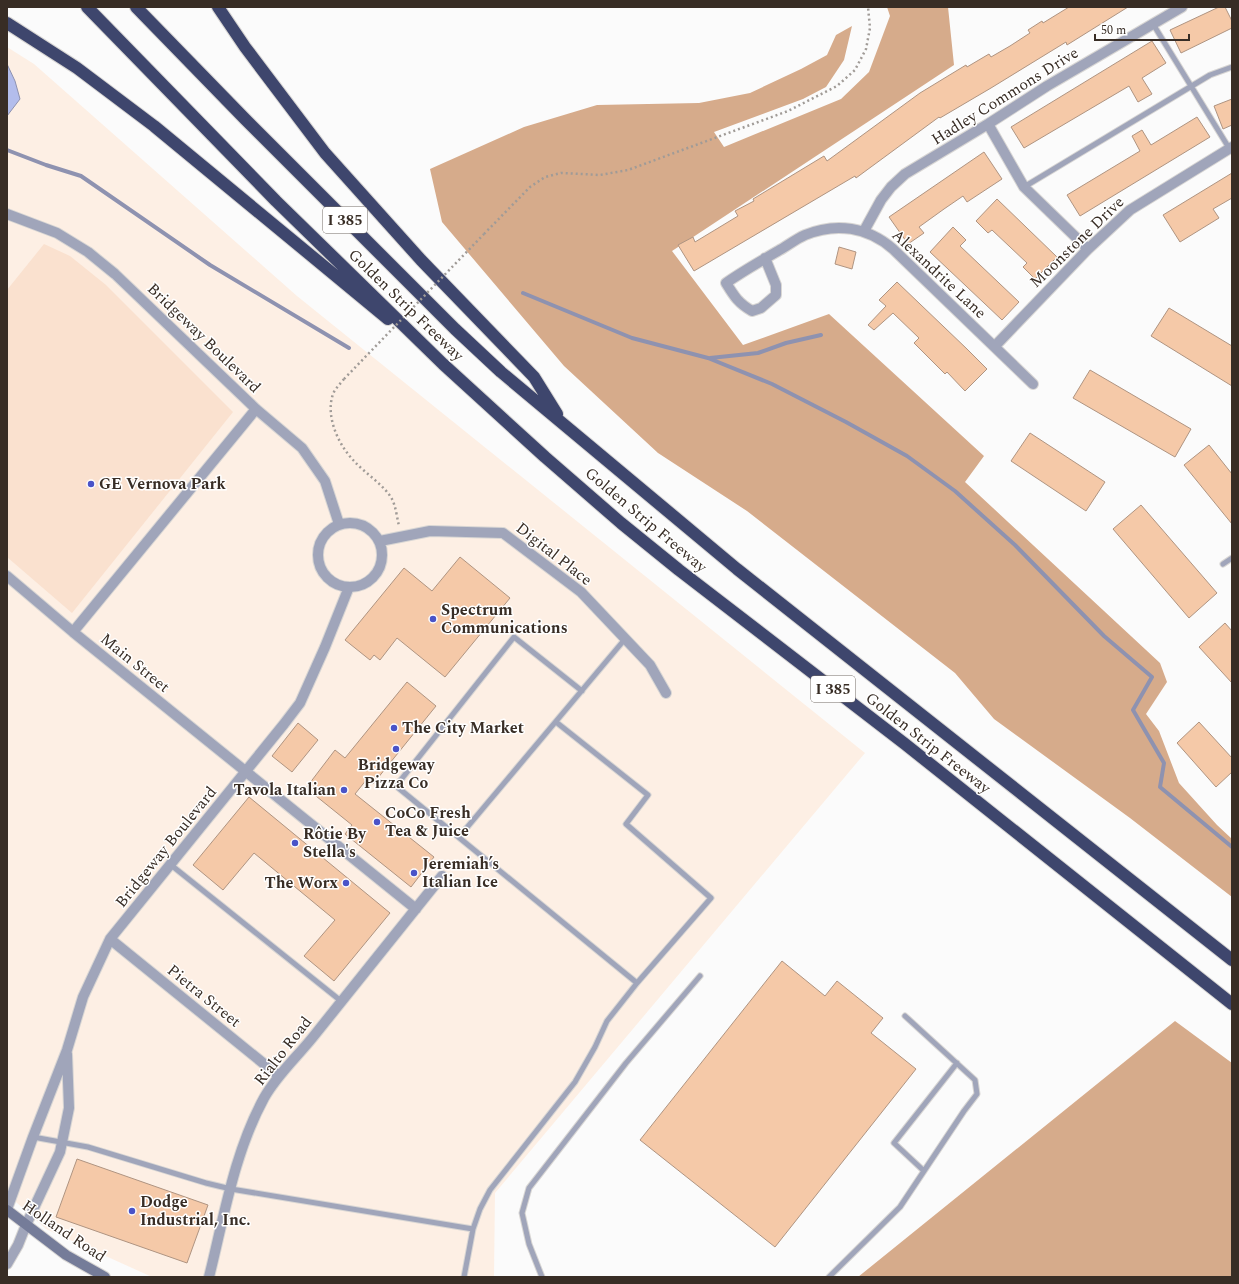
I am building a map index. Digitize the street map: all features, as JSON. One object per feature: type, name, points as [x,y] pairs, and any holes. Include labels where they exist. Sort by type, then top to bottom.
[{"type":"highway","name":"Golden Strip Freeway","points":[[87,7],[276,201],[442,364],[545,457],[621,523],[673,565],[905,744],[1232,1004]]},
{"type":"highway","name":"Golden Strip Freeway","points":[[136,7],[250,124],[455,329],[501,372],[743,574],[1232,960]]},
{"type":"highway","points":[[218,7],[245,47],[325,153],[421,260],[534,377],[563,423]]},
{"type":"highway","points":[[7,23],[77,68],[154,126],[442,364]]},
{"type":"street","name":"Hadley Commons Drive","points":[[864,231],[881,200],[891,187],[905,174],[988,124],[1047,86],[1182,7]]},
{"type":"street","points":[[988,124],[1024,188],[1088,249]]},
{"type":"street","name":"Moonstone Drive","points":[[995,346],[1088,249],[1130,210],[1231,148]]},
{"type":"street","name":"Bridgeway Boulevard","points":[[7,214],[57,233],[88,252],[115,274],[256,409],[302,448],[325,481],[339,524]]},
{"type":"street","name":"Alexandrite Lane","points":[[765,258],[776,285],[776,295],[761,308],[752,311],[742,305],[726,283],[765,258],[805,235],[827,229],[844,228],[864,231],[885,242],[893,249],[1033,384]]},
{"type":"street","points":[[73,632],[256,409]]},
{"type":"street","points":[[348,522],[367,526],[375,533],[380,541],[383,557],[378,573],[370,581],[360,586],[349,587],[338,585],[329,579],[322,570],[318,560],[318,549],[322,538],[329,530],[339,524],[348,522]]},
{"type":"street","name":"Digital Place","points":[[380,541],[430,531],[502,533],[581,592],[650,665],[666,693]]},
{"type":"street","name":"Main Street","points":[[7,576],[73,632],[416,909]]},
{"type":"street","name":"Bridgeway Boulevard","points":[[7,1209],[67,1050],[83,997],[110,939],[300,703],[325,647],[349,587]]},
{"type":"street","name":"Rialto Road","points":[[209,1277],[237,1162],[252,1122],[264,1097],[279,1076],[305,1047],[442,876]]},
{"type":"street","name":"Pietra Street","points":[[110,939],[279,1076]]},
{"type":"street","name":"Bridgeway Boulevard","points":[[7,1264],[18,1245],[60,1152],[70,1108],[67,1050]]},
{"type":"street","name":"Holland Road","points":[[7,1209],[66,1254],[105,1277]]},
{"type":"lane","points":[[1154,24],[1191,87],[1231,148]]},
{"type":"lane","points":[[1024,188],[1210,75],[1232,67]]},
{"type":"lane","points":[[1223,564],[1232,558]]},
{"type":"lane","points":[[582,691],[514,637],[396,786],[637,983]]},
{"type":"lane","points":[[459,837],[625,639]]},
{"type":"lane","points":[[464,1277],[473,1229],[480,1209],[490,1190],[575,1082],[608,1021],[637,983],[711,898],[626,824],[648,795],[556,722]]},
{"type":"lane","points":[[171,865],[341,1001]]},
{"type":"lane","points":[[542,1277],[530,1244],[522,1213],[529,1188],[626,1063],[700,976]]},
{"type":"lane","points":[[829,1277],[900,1207],[977,1094],[975,1080],[905,1016]]},
{"type":"lane","points":[[924,1171],[894,1143],[957,1063]]},
{"type":"lane","points":[[33,1137],[88,1147],[206,1183],[473,1229]]},
{"type":"path","points":[[401,536],[392,499],[354,462],[346,451],[333,425],[330,407],[333,394],[344,379],[530,187],[545,177],[561,173],[600,174],[628,170],[788,111],[838,86],[855,70],[866,49],[870,28],[868,7]]},
{"type":"shaded area","points":[[887,7],[948,7],[954,65],[672,251],[743,345],[829,314],[984,456],[965,482],[1160,663],[1167,682],[1146,714],[1159,731],[1179,783],[1217,825],[1232,839],[1232,897],[1130,818],[994,719],[955,673],[747,511],[658,453],[564,366],[442,222],[430,169],[524,127],[597,105],[699,103],[750,93],[827,55],[836,35],[852,26],[844,60],[826,87],[803,99],[714,132],[724,147],[841,99],[869,72],[890,16]]},
{"type":"shaded area","points":[[7,47],[34,64],[297,296],[865,753],[495,1193],[494,1277],[152,1277],[46,1229],[7,1194]]},
{"type":"shaded area","name":"GE Vernova Park","points":[[44,244],[70,256],[106,285],[233,412],[72,613],[7,557],[7,290]]},
{"type":"shaded area","points":[[1175,1021],[1232,1063],[1232,1277],[858,1277]]},
{"type":"water","points":[[7,64],[15,81],[20,99],[7,116]]},
{"type":"building","points":[[1069,7],[1128,7],[1067,45],[1066,42],[991,88],[940,118],[939,117],[856,178],[855,176],[694,271],[678,245],[693,237],[695,242],[738,216],[735,211],[754,201],[753,199],[824,156],[827,161],[920,93],[966,65],[967,67],[989,54],[991,57],[1030,33],[1028,30],[1042,21],[1043,23]]},
{"type":"building","points":[[1219,7],[1225,7],[1232,21],[1232,28],[1181,53],[1170,30]]},
{"type":"building","points":[[1152,41],[1166,63],[1142,78],[1152,94],[1138,102],[1129,86],[1024,148],[1011,127]]},
{"type":"building","points":[[1232,99],[1232,125],[1223,129],[1214,106]]},
{"type":"building","points":[[1197,117],[1210,137],[1080,216],[1067,195],[1140,151],[1132,136],[1142,130],[1151,145]]},
{"type":"building","points":[[984,152],[1002,179],[967,202],[963,196],[944,209],[919,227],[924,233],[908,244],[889,217]]},
{"type":"building","points":[[1232,173],[1232,198],[1213,209],[1219,218],[1180,242],[1163,215]]},
{"type":"building","points":[[997,199],[1057,257],[1035,279],[1023,267],[1027,263],[992,230],[988,233],[976,221]]},
{"type":"building","points":[[953,227],[966,240],[960,246],[1019,302],[1002,320],[930,252]]},
{"type":"building","points":[[839,247],[856,252],[852,269],[835,264]]},
{"type":"building","points":[[897,282],[987,369],[965,391],[947,372],[945,374],[914,343],[919,338],[893,313],[874,330],[868,325],[886,306],[879,300]]},
{"type":"building","points":[[1169,308],[1232,346],[1232,386],[1151,336]]},
{"type":"building","points":[[1090,370],[1191,429],[1175,457],[1073,398]]},
{"type":"building","points":[[1030,433],[1105,482],[1086,511],[1011,461]]},
{"type":"building","points":[[1209,445],[1232,474],[1232,524],[1184,465]]},
{"type":"building","points":[[1141,505],[1217,593],[1189,618],[1113,529]]},
{"type":"building","name":"Spectrum Communications","points":[[460,557],[510,598],[445,677],[397,638],[380,660],[374,655],[370,660],[345,640],[404,568],[432,591]]},
{"type":"building","points":[[1225,623],[1232,631],[1232,683],[1199,647]]},
{"type":"building","name":"The City Market","points":[[407,682],[436,706],[373,784],[367,779],[355,794],[434,857],[411,887],[345,834],[352,825],[306,788],[335,750],[345,758]]},
{"type":"building","points":[[1199,722],[1232,758],[1232,772],[1216,787],[1177,743]]},
{"type":"building","points":[[298,723],[318,740],[292,772],[272,756]]},
{"type":"building","points":[[249,797],[390,913],[334,981],[304,956],[335,920],[254,853],[223,890],[193,865]]},
{"type":"building","points":[[782,961],[825,996],[837,981],[883,1018],[871,1033],[916,1069],[775,1247],[640,1140]]},
{"type":"building","name":"Dodge Industrial, Inc.","points":[[77,1159],[208,1205],[187,1263],[56,1217]]},
{"type":"waterway","points":[[7,150],[46,165],[81,176],[210,265],[349,348]]},
{"type":"waterway","points":[[523,293],[632,338],[708,358],[772,384],[846,422],[907,456],[955,491],[1015,545],[1104,636],[1152,677],[1133,710],[1164,763],[1160,787],[1232,847]]},
{"type":"waterway","points":[[710,358],[758,353],[786,343],[821,335]]},
{"type":"place","name":"GE Vernova Park","points":[[91,484]]},
{"type":"place","name":"Spectrum Communications","points":[[433,619]]},
{"type":"place","name":"The City Market","points":[[394,728]]},
{"type":"place","name":"Bridgeway Pizza Co","points":[[396,749]]},
{"type":"place","name":"Tavola Italian","points":[[344,790]]},
{"type":"place","name":"CoCo Fresh Tea & Juice","points":[[377,822]]},
{"type":"place","name":"Rôtie By Stella's","points":[[295,843]]},
{"type":"place","name":"Jeremiah’s Italian Ice","points":[[414,873]]},
{"type":"place","name":"The Worx","points":[[346,883]]},
{"type":"place","name":"Dodge Industrial, Inc.","points":[[132,1211]]}]
